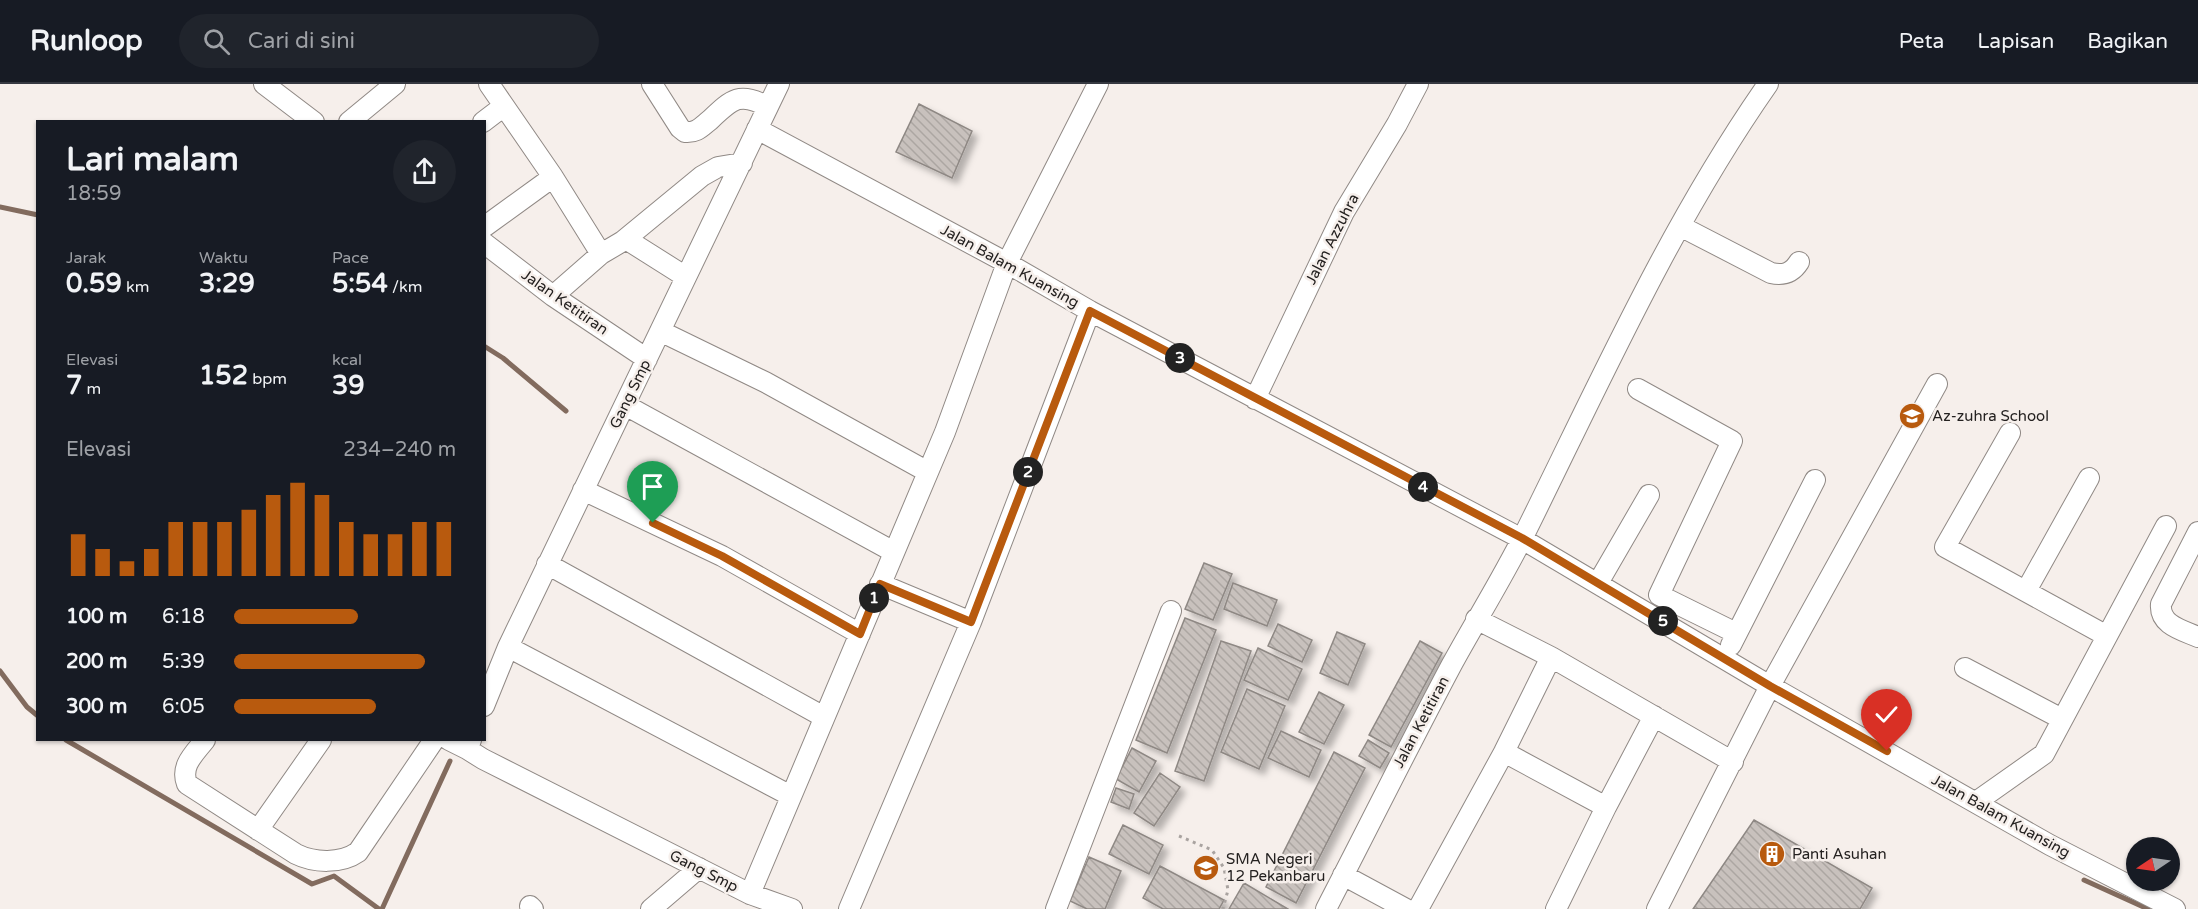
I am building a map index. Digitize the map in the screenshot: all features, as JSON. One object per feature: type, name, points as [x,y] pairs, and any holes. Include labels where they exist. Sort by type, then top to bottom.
[{"type":"street","points":[[264,84],[311,120]]},
{"type":"street","points":[[351,120],[395,84]]},
{"type":"street","points":[[489,84],[553,177],[601,254]]},
{"type":"street","points":[[652,84],[680,128],[685,132],[699,131],[733,101],[744,97],[756,100],[768,107]]},
{"type":"street","name":"Gang Smp","points":[[486,701],[507,647],[779,84]]},
{"type":"street","points":[[750,894],[945,432],[1007,263],[1098,84]]},
{"type":"street","name":"Jalan Azzuhra","points":[[1255,399],[1344,212],[1397,124],[1418,84]]},
{"type":"street","name":"Jalan Ketitiran","points":[[1326,909],[1393,775],[1522,538],[1680,226],[1740,124],[1768,84]]},
{"type":"street","points":[[486,120],[504,106]]},
{"type":"street","name":"Jalan Balam Kuansing","points":[[757,129],[1007,263],[1090,311],[1522,538],[1770,686],[2050,845],[2175,909]]},
{"type":"street","points":[[553,296],[601,254],[623,241],[702,176],[718,167],[741,163]]},
{"type":"street","points":[[486,226],[553,177]]},
{"type":"street","points":[[1680,226],[1777,275],[1790,272],[1799,262]]},
{"type":"street","points":[[623,241],[633,242],[686,277]]},
{"type":"street","name":"Jalan Ketitiran","points":[[486,245],[553,296],[647,359]]},
{"type":"street","points":[[849,909],[971,622],[1090,311]]},
{"type":"street","points":[[660,331],[765,382],[928,472]]},
{"type":"street","points":[[1658,909],[1770,686],[1937,384]]},
{"type":"street","points":[[1638,389],[1732,441],[1659,595],[1736,633]]},
{"type":"street","points":[[625,405],[894,552]]},
{"type":"street","points":[[2010,433],[1945,547],[2107,636]]},
{"type":"street","points":[[2026,591],[2089,478]]},
{"type":"street","points":[[1724,658],[1815,480]]},
{"type":"street","points":[[583,490],[722,556],[860,634]]},
{"type":"street","points":[[1598,583],[1649,495]]},
{"type":"street","points":[[1976,802],[2044,754],[2166,526]]},
{"type":"street","points":[[2198,532],[2161,610],[2168,623],[2198,637]]},
{"type":"street","points":[[547,564],[824,717]]},
{"type":"street","points":[[880,584],[971,622]]},
{"type":"street","points":[[1056,909],[1171,611]]},
{"type":"street","points":[[1476,620],[1551,657],[1733,762]]},
{"type":"street","points":[[507,647],[791,796]]},
{"type":"street","points":[[1418,909],[1504,752],[1551,657]]},
{"type":"street","points":[[1965,668],[2062,719]]},
{"type":"street","points":[[1556,909],[1654,716]]},
{"type":"street","points":[[204,741],[185,767],[184,776],[187,784],[303,858],[323,861],[350,858],[358,852],[433,741]]},
{"type":"street","points":[[258,830],[320,741]]},
{"type":"street","name":"Gang Smp","points":[[454,741],[469,744],[483,759],[750,894],[792,909]]},
{"type":"street","points":[[1504,752],[1606,807]]},
{"type":"street","points":[[651,909],[699,868]]},
{"type":"street","points":[[1343,875],[1406,909]]},
{"type":"path","points":[[1179,836],[1212,850],[1224,868],[1228,890],[1223,909]]},
{"type":"building","points":[[919,104],[972,131],[952,178],[896,152]]},
{"type":"building","points":[[1204,563],[1232,574],[1213,620],[1185,609]]},
{"type":"building","points":[[1233,583],[1277,600],[1267,626],[1224,609]]},
{"type":"building","points":[[1185,618],[1216,630],[1167,753],[1136,740]]},
{"type":"building","points":[[1278,624],[1312,640],[1302,662],[1268,646]]},
{"type":"building","points":[[1337,632],[1365,644],[1348,685],[1320,673]]},
{"type":"building","points":[[1221,641],[1251,651],[1204,781],[1175,771]]},
{"type":"building","points":[[1420,641],[1442,653],[1391,747],[1369,735]]},
{"type":"building","points":[[1258,648],[1302,669],[1288,700],[1244,680]]},
{"type":"building","points":[[1247,689],[1285,706],[1259,769],[1221,752]]},
{"type":"building","points":[[1319,692],[1344,705],[1324,744],[1299,732]]},
{"type":"building","points":[[1281,731],[1321,750],[1309,777],[1268,758]]},
{"type":"building","points":[[1368,740],[1389,753],[1380,768],[1359,756]]},
{"type":"building","points":[[1132,748],[1156,761],[1139,792],[1116,779]]},
{"type":"building","points":[[1334,752],[1365,768],[1296,903],[1266,887]]},
{"type":"building","points":[[1160,773],[1180,787],[1154,826],[1134,813]]},
{"type":"building","points":[[1116,788],[1134,794],[1129,809],[1111,802]]},
{"type":"building","name":"Panti Asuhan","points":[[1754,820],[1872,888],[1860,909],[1693,909]]},
{"type":"building","points":[[1123,825],[1163,845],[1149,874],[1109,854]]},
{"type":"building","points":[[1089,857],[1121,871],[1105,909],[1087,909],[1070,901]]},
{"type":"building","points":[[1160,866],[1224,900],[1219,909],[1163,909],[1143,898]]},
{"type":"building","points":[[1244,883],[1288,909],[1229,909]]},
{"type":"waterway","points":[[0,207],[36,215]]},
{"type":"waterway","points":[[486,347],[503,358],[566,411]]},
{"type":"waterway","points":[[0,671],[27,707],[36,714]]},
{"type":"waterway","points":[[68,741],[312,884],[334,876],[379,909]]},
{"type":"waterway","points":[[382,909],[450,761]]},
{"type":"waterway","points":[[2084,880],[2148,909]]},
{"type":"place","name":"Az-zuhra School","points":[[1912,416]]},
{"type":"place","name":"Panti Asuhan","points":[[1772,854]]},
{"type":"place","name":"SMA Negeri 12 Pekanbaru","points":[[1206,868]]},
{"type":"route","points":[[653,523],[722,556],[860,634],[880,584],[971,622],[1090,311],[1522,538],[1770,686],[1887,751]]}]
